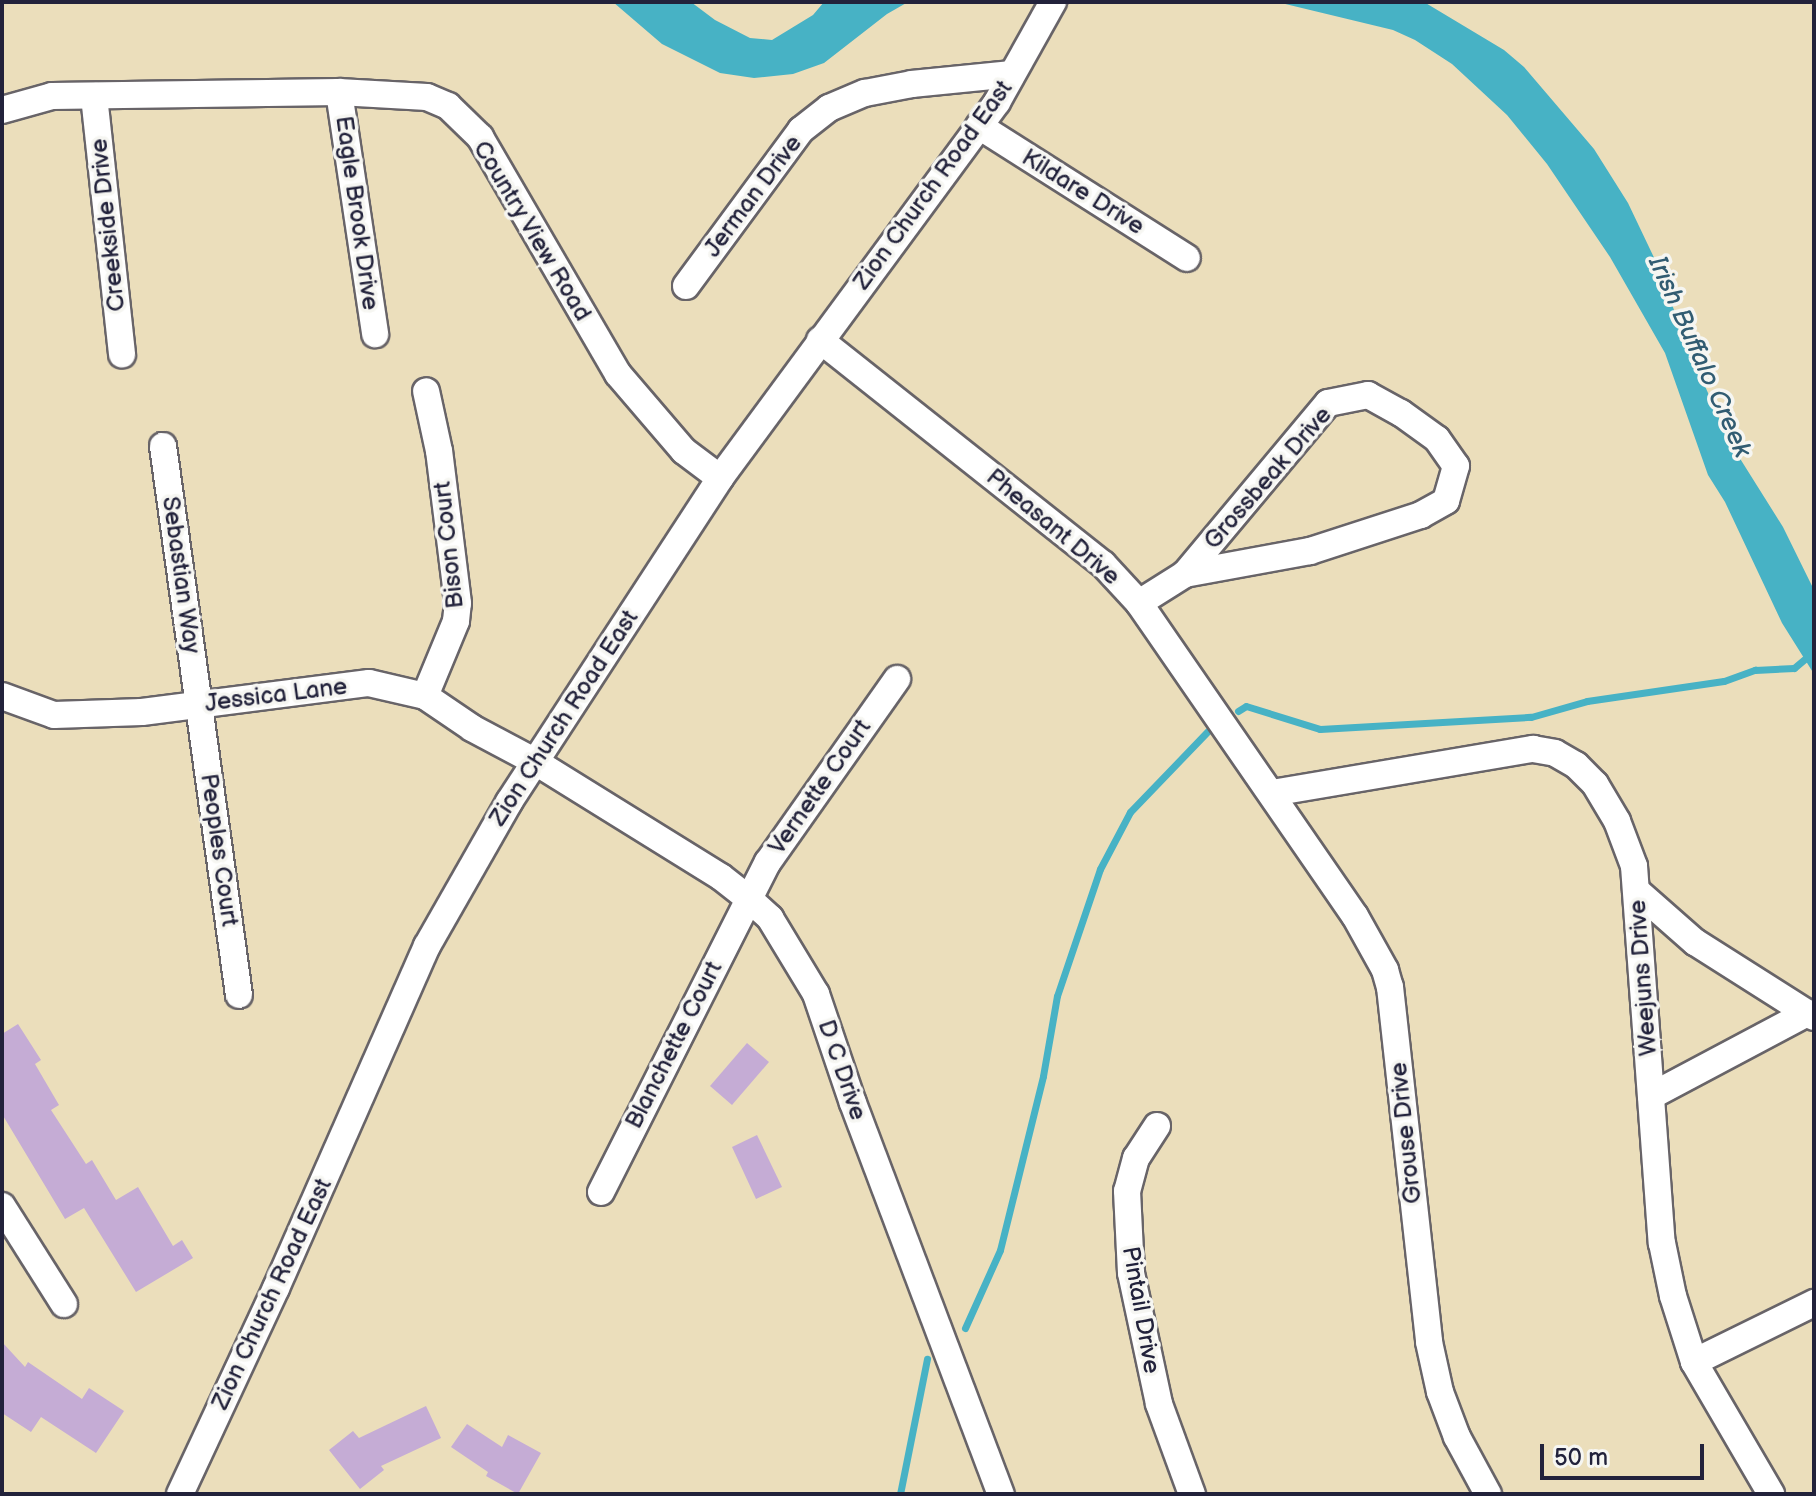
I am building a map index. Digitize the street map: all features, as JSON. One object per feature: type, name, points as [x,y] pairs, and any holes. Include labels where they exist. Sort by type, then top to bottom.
[{"type":"street","name":"Zion Church Road East","points":[[180,1494],[276,1288],[427,946],[534,761],[720,478],[979,126],[1029,49],[1053,2]]},
{"type":"street","name":"Jerman Drive","points":[[686,286],[801,130],[829,108],[865,93],[912,84],[1012,74]]},
{"type":"street","name":"Country View Road","points":[[2,110],[52,96],[339,92],[427,97],[448,106],[480,137],[618,374],[684,451],[720,478]]},
{"type":"street","name":"Eagle Brook Drive","points":[[339,92],[375,334]]},
{"type":"street","name":"Creekside Drive","points":[[94,96],[122,354]]},
{"type":"street","name":"Kildare Drive","points":[[979,126],[1187,258]]},
{"type":"street","name":"Pheasant Drive","points":[[820,340],[1103,564],[1139,603],[1272,793]]},
{"type":"street","name":"Bison Court","points":[[425,696],[456,621],[458,603],[439,451],[426,391]]},
{"type":"street","name":"Grossbeak Drive","points":[[1139,603],[1185,574],[1328,403],[1368,395],[1401,413],[1437,439],[1456,466],[1446,501],[1421,515],[1310,551],[1185,574]]},
{"type":"street","name":"Sebastian Way","points":[[163,446],[198,704]]},
{"type":"street","name":"Vernette Court","points":[[748,898],[796,819],[897,679]]},
{"type":"street","name":"Jessica Lane","points":[[2,696],[54,715],[142,712],[369,683],[425,696],[472,728],[534,761]]},
{"type":"street","name":"Peoples Court","points":[[198,704],[239,995]]},
{"type":"street","name":"Weejuns Drive","points":[[1272,793],[1533,749],[1555,753],[1576,765],[1595,784],[1617,821],[1634,866],[1638,892],[1662,1243],[1673,1296],[1694,1362],[1771,1494]]},
{"type":"street","name":"D C Drive","points":[[534,761],[721,877],[770,918],[793,950],[816,994],[853,1103],[1001,1494]]},
{"type":"street","name":"Grouse Drive","points":[[1272,793],[1355,916],[1385,970],[1429,1342],[1444,1404],[1457,1437],[1488,1494]]},
{"type":"street","points":[[1638,892],[1695,942],[1811,1015]]},
{"type":"street","name":"Blanchette Court","points":[[601,1192],[748,898]]},
{"type":"street","points":[[1651,1096],[1811,1015]]},
{"type":"street","name":"Pintail Drive","points":[[1157,1126],[1136,1158],[1127,1191],[1131,1273],[1159,1404],[1192,1494]]},
{"type":"street","points":[[3,1212],[64,1304]]},
{"type":"street","points":[[1694,1362],[1814,1303]]},
{"type":"water","points":[[613,2],[691,2],[715,20],[750,38],[772,40],[813,15],[824,2],[908,2],[887,14],[824,63],[793,74],[754,78],[720,73],[662,44]]},
{"type":"water","points":[[1277,2],[1424,2],[1504,50],[1524,67],[1594,149],[1628,203],[1659,268],[1684,338],[1729,441],[1783,527],[1814,590],[1814,674],[1782,623],[1725,502],[1708,475],[1665,353],[1610,257],[1547,164],[1507,115],[1452,64],[1415,40],[1393,30]]},
{"type":"building","points":[[18,1024],[41,1060],[35,1064],[59,1105],[51,1110],[86,1164],[92,1160],[116,1200],[138,1187],[173,1246],[182,1240],[193,1258],[136,1292],[84,1208],[65,1219],[2,1114],[2,1034]]},
{"type":"building","points":[[747,1043],[769,1062],[732,1105],[710,1086]]},
{"type":"building","points":[[757,1135],[782,1187],[756,1199],[732,1147]]},
{"type":"building","points":[[2,1342],[25,1367],[28,1362],[82,1399],[89,1388],[124,1411],[96,1453],[41,1417],[31,1432],[2,1413]]},
{"type":"building","points":[[426,1406],[441,1438],[381,1466],[384,1470],[360,1489],[329,1450],[353,1431],[359,1438]]},
{"type":"building","points":[[467,1424],[502,1447],[508,1435],[541,1453],[518,1494],[486,1476],[488,1472],[451,1447]]},
{"type":"waterway","points":[[1238,711],[1246,706],[1320,729],[1531,717],[1587,701],[1724,681],[1755,670],[1794,668],[1814,651]]},
{"type":"waterway","points":[[965,1328],[1000,1250],[1043,1076],[1057,996],[1100,869],[1130,812],[1208,731]]},
{"type":"waterway","points":[[900,1494],[927,1359]]},
{"type":"water label","name":"Irish Buffalo Creek","points":[[1699,357]]}]
